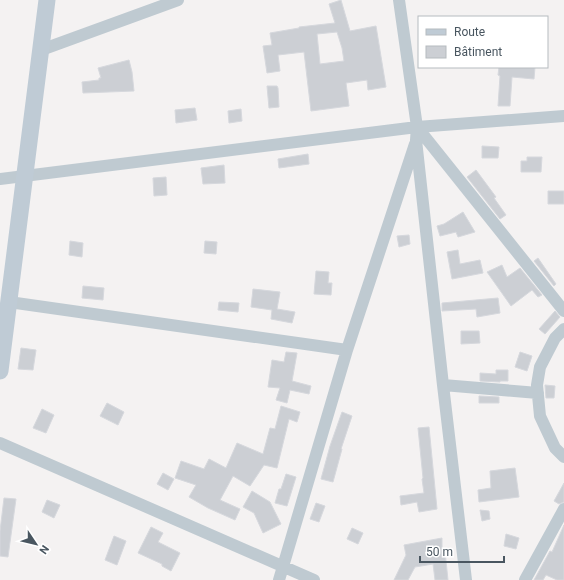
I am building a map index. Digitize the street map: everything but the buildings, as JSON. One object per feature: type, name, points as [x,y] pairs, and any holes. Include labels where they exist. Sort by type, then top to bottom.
[{"type":"street","points":[[0,371],[48,0]]},
{"type":"street","points":[[41,50],[178,0]]},
{"type":"street","points":[[399,0],[417,128],[416,140],[466,580]]},
{"type":"street","points":[[0,178],[417,128],[564,116]]},
{"type":"street","points":[[417,128],[564,311]]},
{"type":"street","points":[[279,580],[347,350],[416,140]]},
{"type":"street","points":[[9,302],[347,350]]},
{"type":"street","points":[[564,329],[555,338],[540,367],[537,385],[540,416],[555,448],[564,457]]},
{"type":"street","points":[[443,385],[538,393]]},
{"type":"street","points":[[0,443],[314,580]]},
{"type":"street","points":[[525,580],[564,510]]}]
